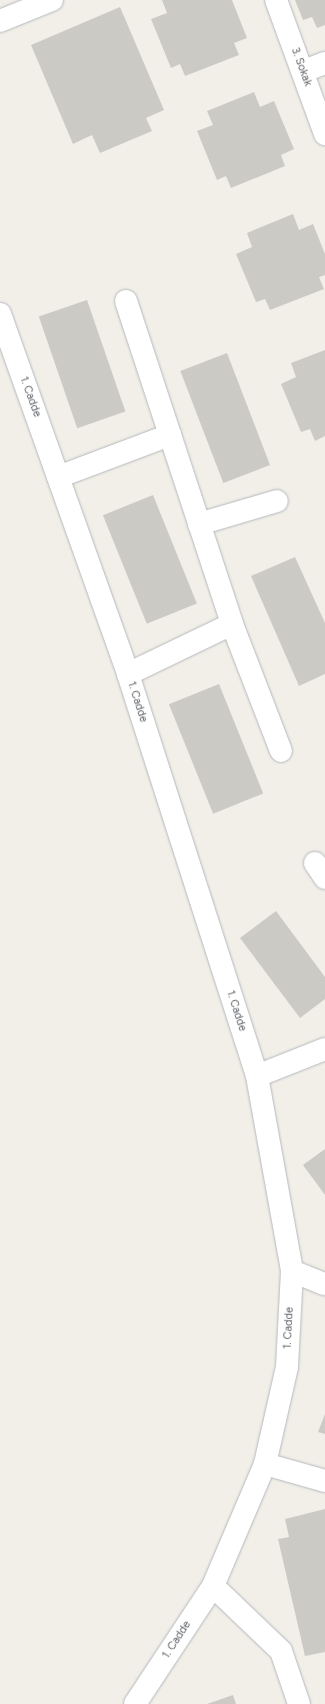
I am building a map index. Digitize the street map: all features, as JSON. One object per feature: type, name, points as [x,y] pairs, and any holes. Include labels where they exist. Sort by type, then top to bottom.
[{"type":"street","points":[[0,21],[52,0]]},
{"type":"street","name":"3. Sokak","points":[[276,0],[304,71],[325,134]]},
{"type":"street","points":[[304,71],[325,64]]},
{"type":"street","points":[[126,301],[232,624],[281,751]]},
{"type":"street","name":"1. Cadde","points":[[0,314],[128,674],[257,1076],[292,1271],[287,1367],[265,1464],[213,1586],[135,1704]]},
{"type":"street","points":[[58,477],[170,435]]},
{"type":"street","points":[[200,524],[277,501]]},
{"type":"street","points":[[128,674],[232,624]]},
{"type":"street","points":[[257,1076],[325,1049]]},
{"type":"street","points":[[292,1271],[325,1284]]},
{"type":"street","points":[[265,1464],[325,1481]]},
{"type":"street","points":[[213,1586],[281,1651],[299,1704]]},
{"type":"building","points":[[162,0],[232,0],[247,38],[234,43],[239,55],[185,76],[180,64],[171,68],[151,19],[167,13]]},
{"type":"building","points":[[295,0],[325,0],[325,25],[317,28],[312,17],[303,20]]},
{"type":"building","points":[[120,7],[164,110],[146,118],[152,131],[100,153],[92,135],[73,144],[31,45]]},
{"type":"building","points":[[254,92],[260,107],[274,101],[294,149],[281,155],[285,166],[231,188],[226,176],[217,180],[197,131],[213,125],[207,111]]},
{"type":"building","points":[[293,214],[299,230],[313,224],[325,254],[325,275],[319,277],[324,289],[270,310],[265,299],[256,302],[236,254],[252,247],[247,233]]},
{"type":"building","points":[[87,300],[125,412],[77,428],[39,317]]},
{"type":"building","points":[[325,350],[325,436],[315,441],[310,429],[301,432],[281,384],[296,377],[291,363]]},
{"type":"building","points":[[227,353],[270,465],[223,483],[180,371]]},
{"type":"building","points":[[153,495],[197,603],[147,624],[103,515]]},
{"type":"building","points":[[295,557],[325,623],[325,674],[299,686],[251,576]]},
{"type":"building","points":[[219,684],[263,793],[213,814],[169,704]]},
{"type":"building","points":[[276,911],[325,977],[325,999],[300,1018],[240,938]]},
{"type":"building","points":[[325,1149],[325,1195],[303,1165]]},
{"type":"building","points":[[325,1414],[325,1434],[318,1432]]},
{"type":"building","points":[[325,1509],[325,1652],[305,1656],[278,1539],[289,1537],[285,1519]]},
{"type":"building","points":[[233,1695],[236,1704],[207,1704]]}]
